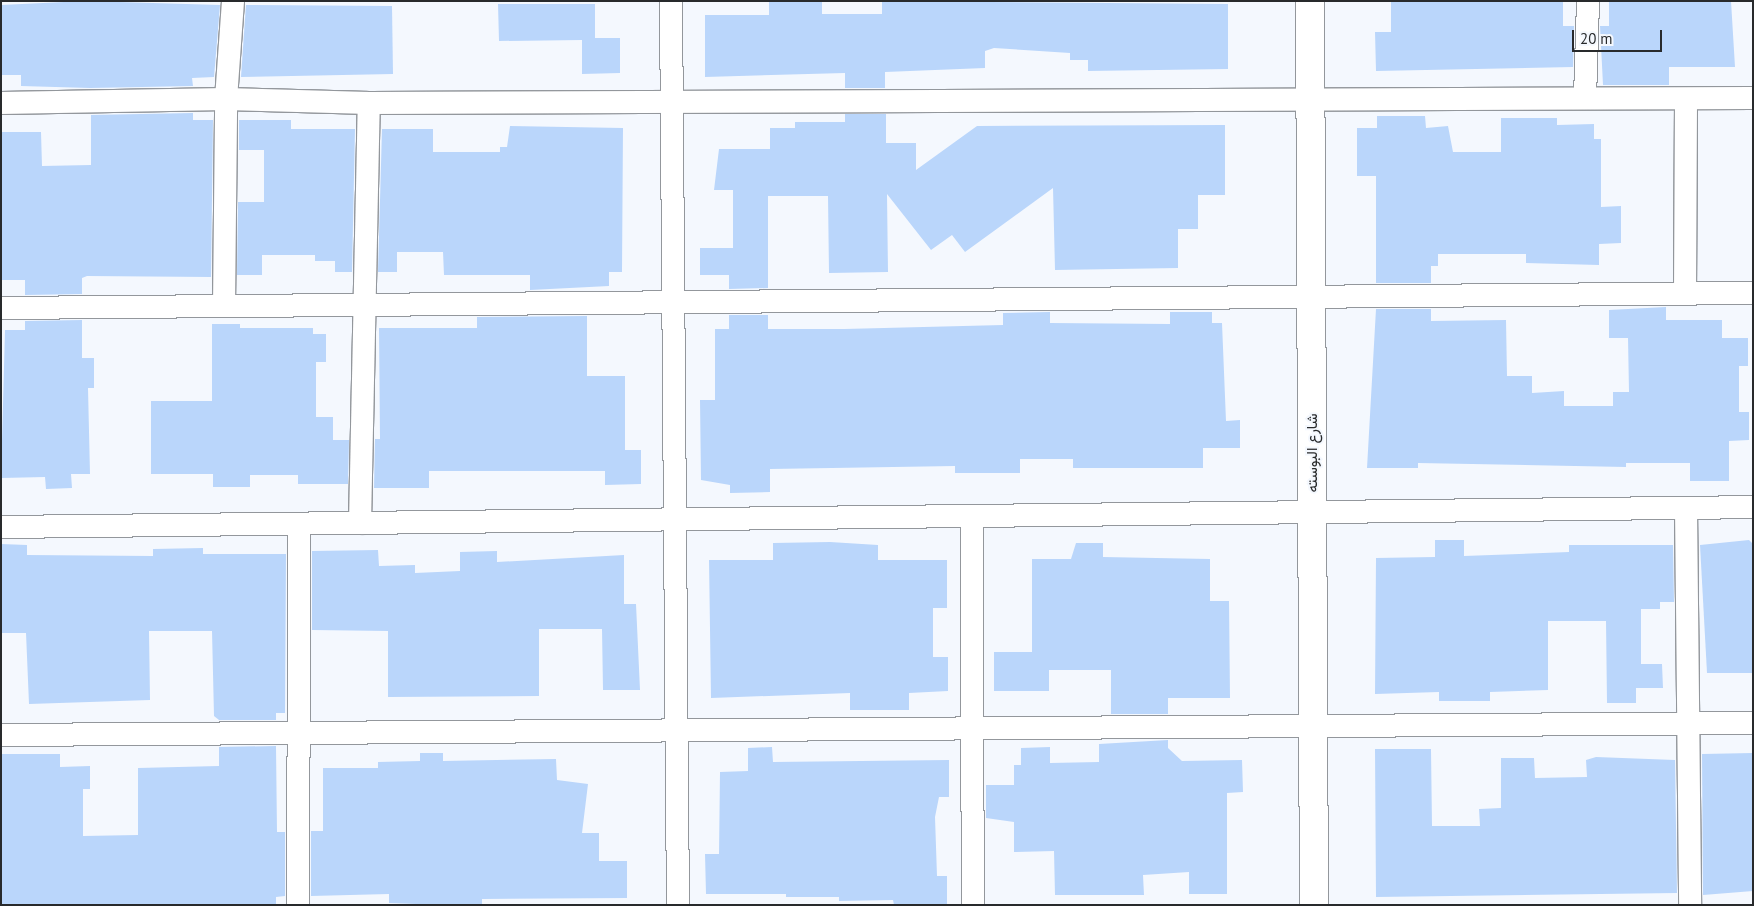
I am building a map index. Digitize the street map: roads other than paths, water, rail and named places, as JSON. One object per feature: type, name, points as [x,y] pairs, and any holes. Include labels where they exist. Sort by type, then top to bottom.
[{"type":"street","points":[[224,306],[226,98],[233,1]]},
{"type":"street","points":[[671,1],[678,905]]},
{"type":"street","name":"شارع البوسته","points":[[1310,1],[1314,905]]},
{"type":"street","points":[[1586,98],[1588,1]]},
{"type":"street","points":[[1,103],[226,98],[369,103],[672,100],[1753,98]]},
{"type":"street","points":[[1684,294],[1686,98]]},
{"type":"street","points":[[360,523],[369,103]]},
{"type":"street","points":[[1,308],[1753,293]]},
{"type":"street","points":[[1,527],[1753,507]]},
{"type":"street","points":[[1686,508],[1690,905]]},
{"type":"street","points":[[972,516],[973,905]]},
{"type":"street","points":[[298,524],[301,731],[298,905]]},
{"type":"street","points":[[1,735],[301,731],[974,731],[1313,726],[1753,723]]}]
